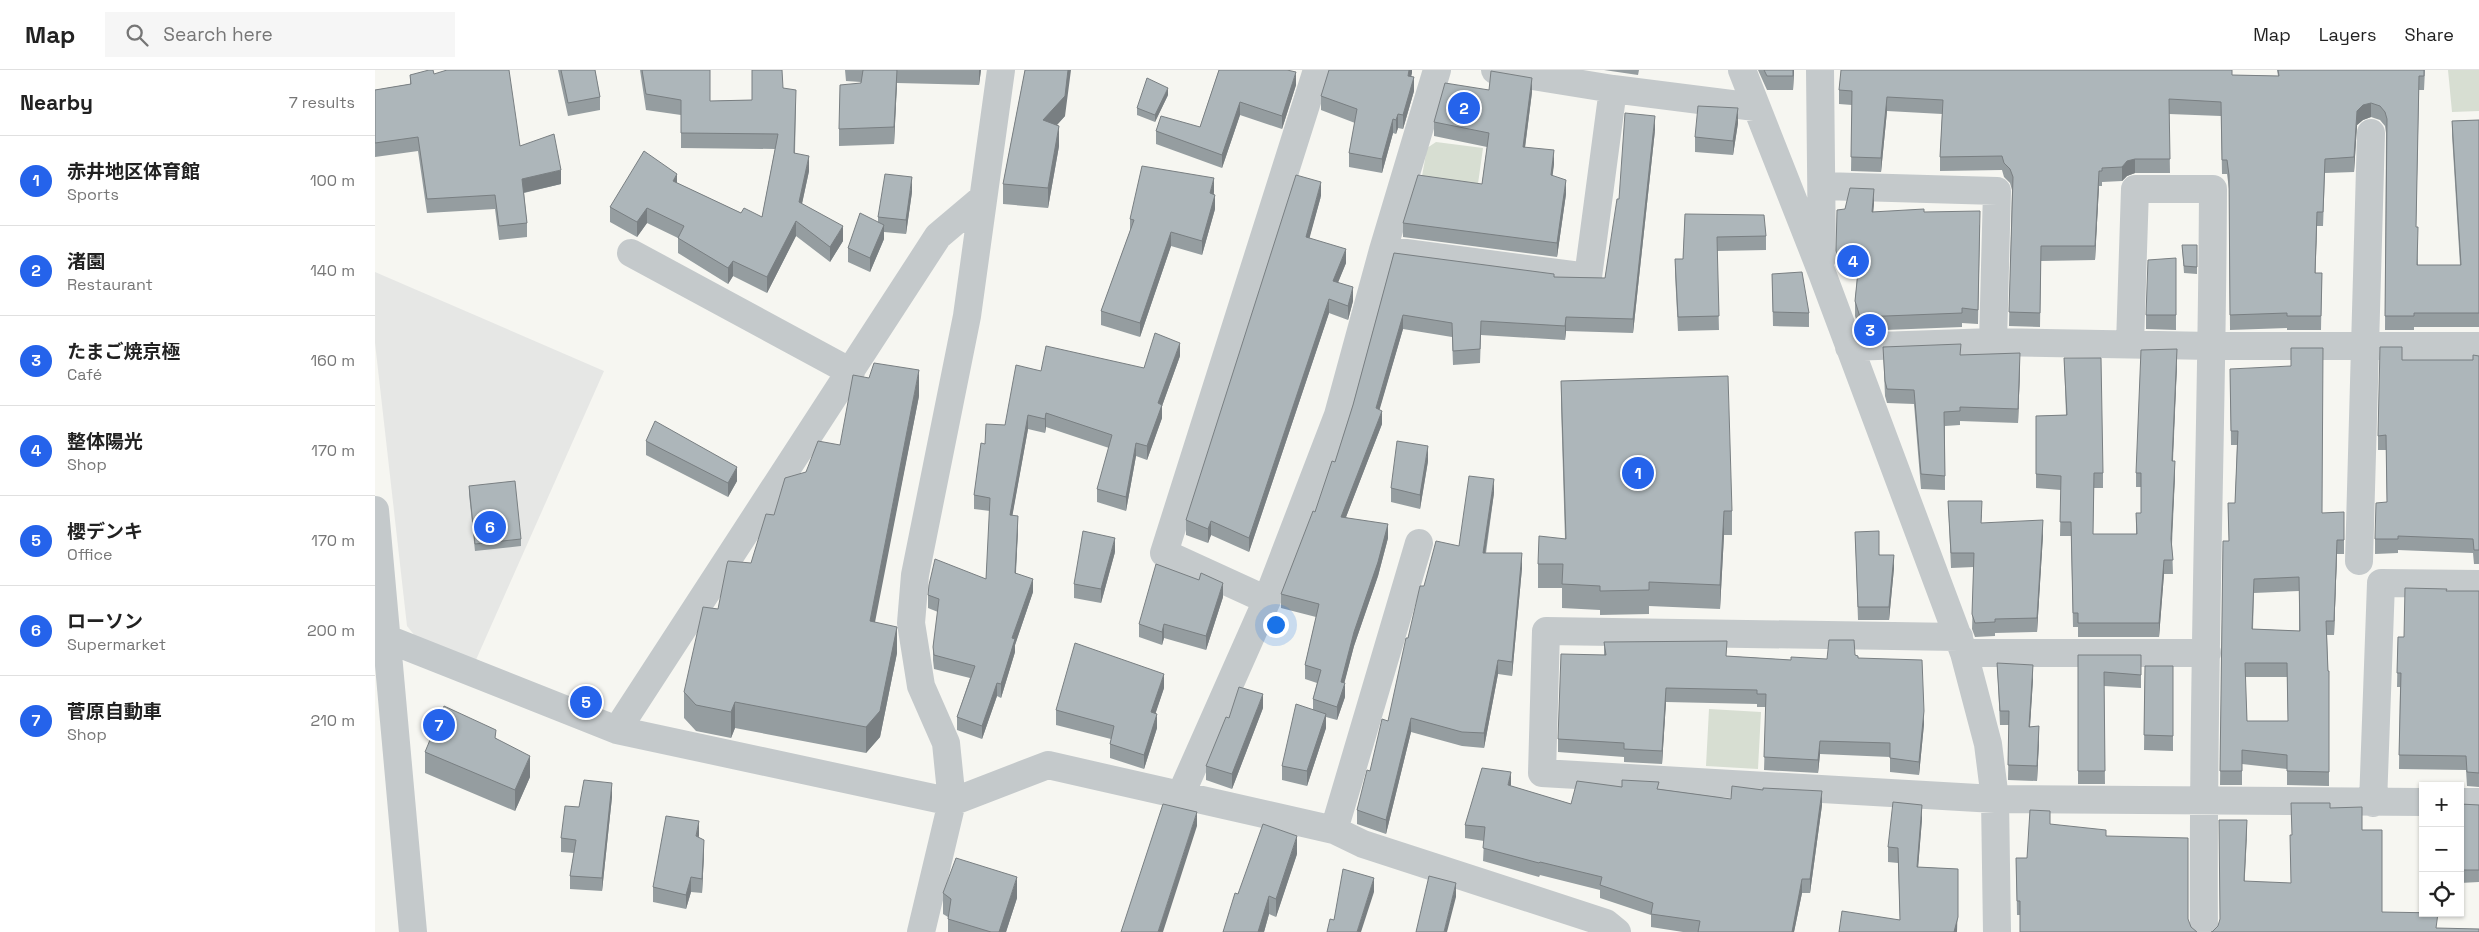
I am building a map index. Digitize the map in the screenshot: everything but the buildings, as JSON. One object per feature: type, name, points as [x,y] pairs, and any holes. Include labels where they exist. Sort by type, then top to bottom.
[{"type":"street","points":[[921,932],[952,802],[946,743],[921,686],[911,623],[915,575],[967,316],[1001,70]]},
{"type":"street","points":[[1267,600],[1164,553],[1317,70]]},
{"type":"street","points":[[1181,794],[1267,600],[1338,415],[1383,250],[1437,70]]},
{"type":"street","points":[[1495,70],[1613,90],[1755,106]]},
{"type":"street","points":[[1742,70],[1822,273],[1961,645],[1989,744],[1995,799],[1997,932]]},
{"type":"street","points":[[1820,70],[1822,273]]},
{"type":"street","points":[[1383,250],[1588,278],[1613,90]]},
{"type":"street","points":[[2359,561],[2371,134]]},
{"type":"street","points":[[1822,186],[1997,191],[1993,342]]},
{"type":"street","points":[[2130,344],[2135,189],[2213,189],[2213,346],[2203,802],[2204,932]]},
{"type":"street","points":[[617,730],[938,236],[983,198]]},
{"type":"street","points":[[631,253],[851,372]]},
{"type":"street","points":[[1849,347],[1993,342],[2213,346],[2479,346]]},
{"type":"street","points":[[375,510],[381,638],[413,932]]},
{"type":"street","points":[[1334,830],[1419,543]]},
{"type":"street","points":[[2373,803],[2381,583],[2479,584]]},
{"type":"street","points":[[2207,654],[1546,632],[1543,773],[1995,799],[2419,802]]},
{"type":"street","points":[[381,638],[617,730],[952,802],[1048,765],[1334,830],[1363,844],[1606,922],[1617,932]]},
{"type":"street","points":[[2464,802],[2479,802]]},
{"type":"shaded area","points":[[2448,70],[2479,70],[2479,111],[2452,112]]},
{"type":"shaded area","points":[[1436,142],[1483,148],[1477,191],[1421,182],[1427,148]]},
{"type":"shaded area","points":[[375,272],[604,371],[475,662],[423,646],[407,626],[375,343]]},
{"type":"shaded area","points":[[1709,709],[1761,712],[1758,769],[1706,766]]},
{"type":"place","name":"渚園","points":[[1464,108]]},
{"type":"place","name":"整体陽光","points":[[1853,261]]},
{"type":"place","name":"たまご焼京極","points":[[1870,330]]},
{"type":"place","name":"赤井地区体育館","points":[[1638,473]]},
{"type":"place","name":"ローソン","points":[[490,527]]},
{"type":"place","name":"櫻デンキ","points":[[586,702]]},
{"type":"place","name":"菅原自動車","points":[[439,725]]}]
